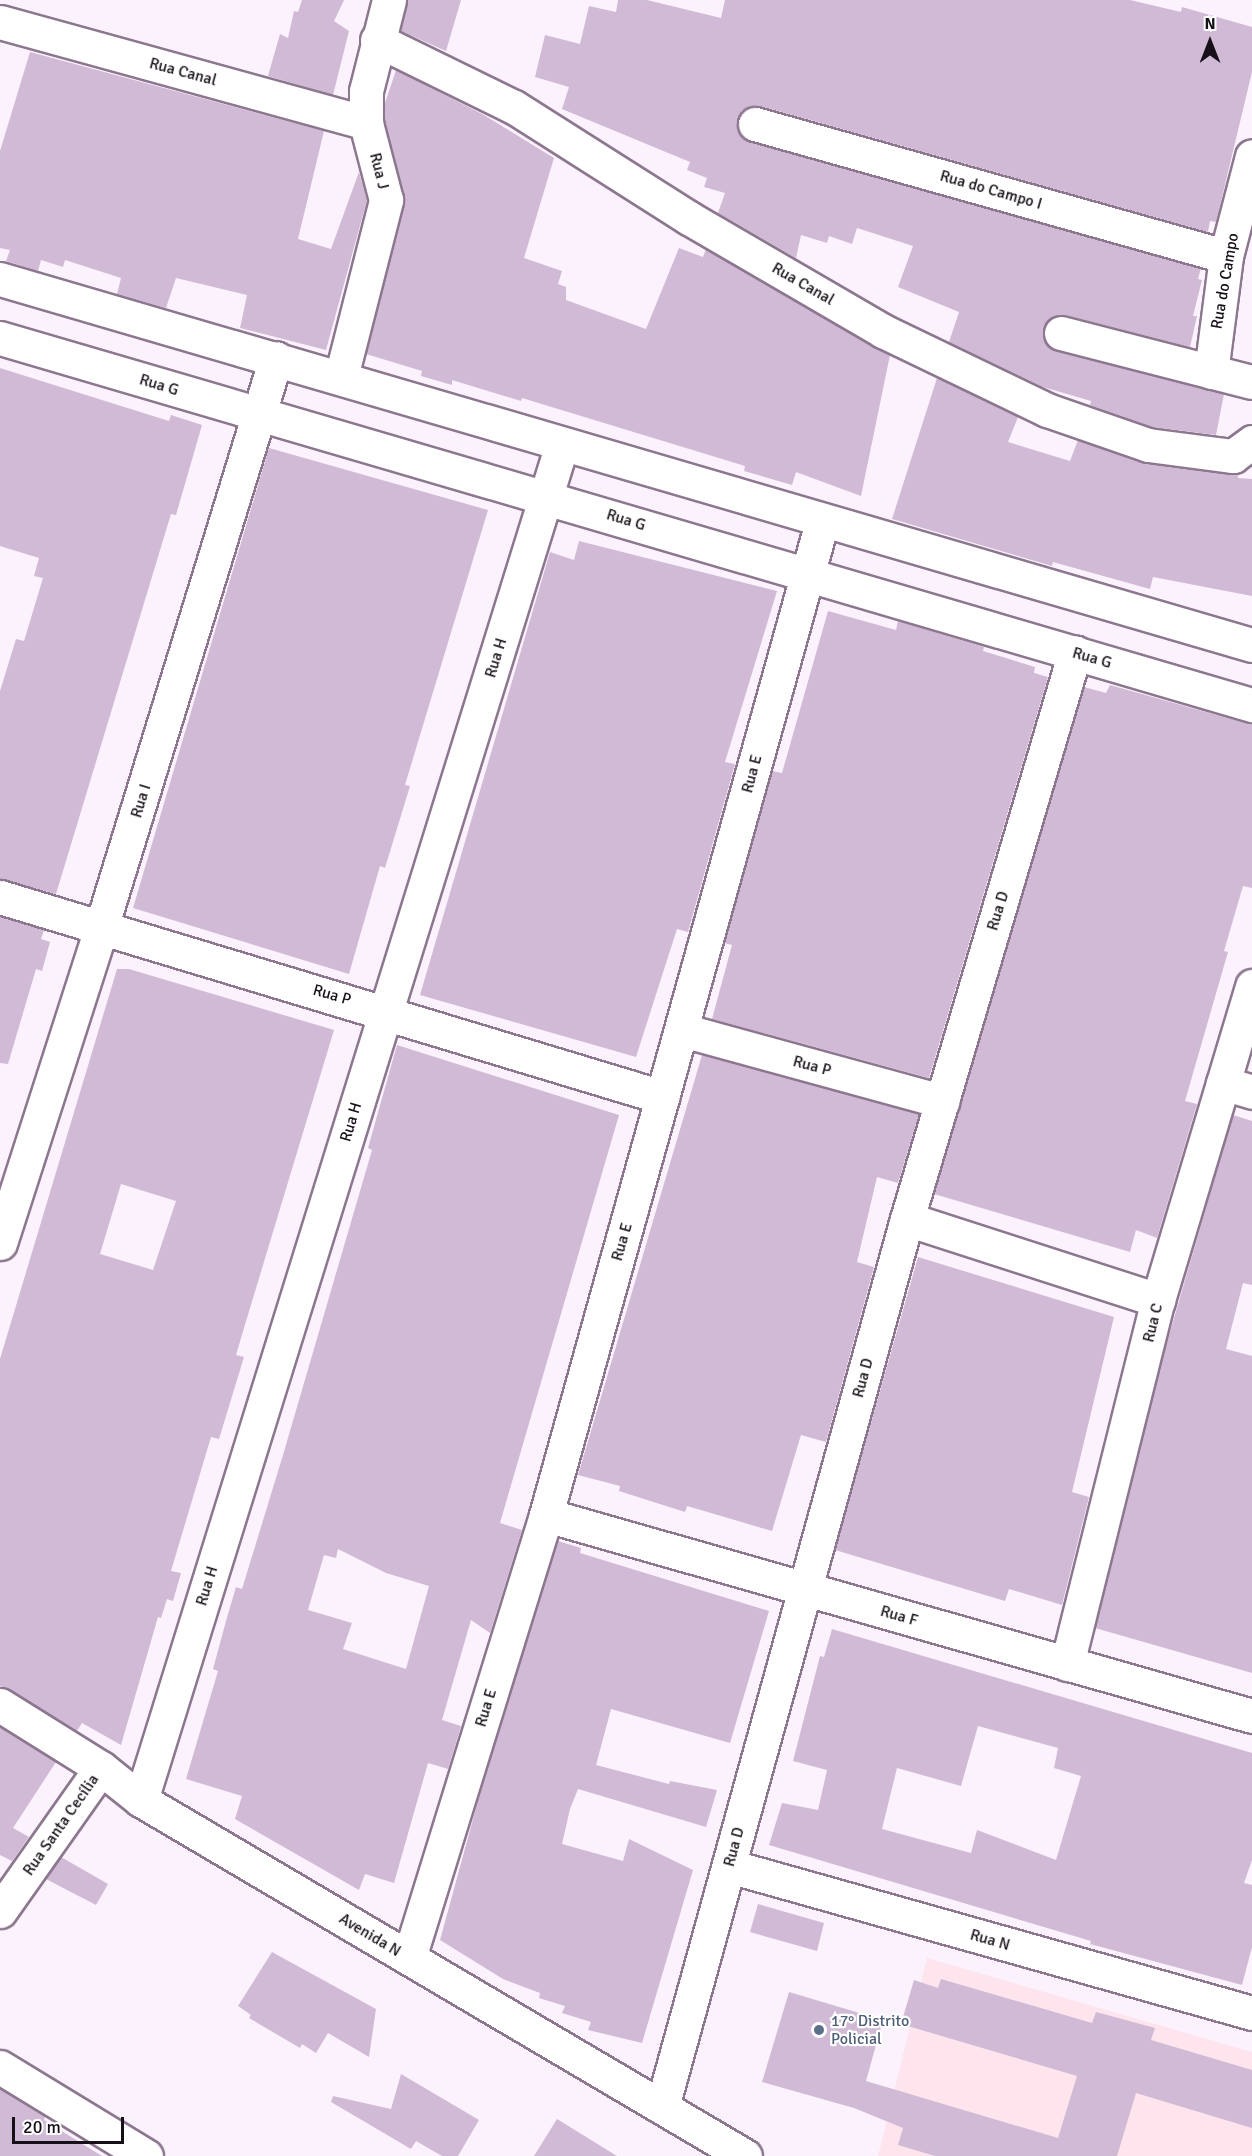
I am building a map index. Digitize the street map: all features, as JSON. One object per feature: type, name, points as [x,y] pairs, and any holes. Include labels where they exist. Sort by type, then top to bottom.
[{"type":"street","name":"Rua J","points":[[341,377],[386,200],[366,123],[366,91],[377,40],[389,0]]},
{"type":"street","name":"Rua Canal","points":[[0,22],[366,123]]},
{"type":"street","name":"Rua Canal","points":[[377,40],[514,107],[689,218],[884,331],[1047,410],[1148,445],[1233,456],[1252,442]]},
{"type":"street","name":"Rua do Campo I","points":[[755,124],[1226,256]]},
{"type":"street","name":"Rua do Campo","points":[[1211,372],[1226,256],[1252,156]]},
{"type":"street","points":[[0,279],[341,377],[822,522],[1252,645]]},
{"type":"street","points":[[1061,333],[1252,382]]},
{"type":"street","name":"Rua G","points":[[0,338],[260,415],[547,496],[805,576],[1075,652],[1252,705]]},
{"type":"street","name":"Rua I","points":[[0,1243],[101,928],[276,358]]},
{"type":"street","name":"Rua H","points":[[141,1800],[562,444]]},
{"type":"street","name":"Rua E","points":[[409,1958],[546,1515],[682,1030],[805,576],[822,522]]},
{"type":"street","name":"Rua D","points":[[662,2107],[907,1219],[1075,652]]},
{"type":"street","name":"Rua P","points":[[0,897],[386,1010],[662,1097]]},
{"type":"street","name":"Rua C","points":[[1067,1664],[1158,1300],[1238,1087],[1252,987]]},
{"type":"street","name":"Rua P","points":[[682,1030],[942,1101]]},
{"type":"street","points":[[907,1219],[1158,1300]]},
{"type":"street","name":"Rua F","points":[[546,1515],[1252,1716]]},
{"type":"street","name":"Avenida N","points":[[0,1705],[101,1768],[141,1800],[745,2156]]},
{"type":"street","name":"Rua Santa Cecília","points":[[1,1907],[101,1768]]},
{"type":"street","name":"Rua N","points":[[729,1866],[1252,2013]]},
{"type":"street","points":[[0,2067],[131,2152]]},
{"type":"shaded area","points":[[927,1958],[1252,2052],[1252,2156],[878,2156]]},
{"type":"building","points":[[302,0],[344,0],[334,21],[349,31],[333,95],[268,76],[280,34],[288,38],[294,11],[298,12]]},
{"type":"building","points":[[407,0],[461,0],[446,51],[401,31]]},
{"type":"building","points":[[618,0],[647,0],[721,18],[725,0],[1130,0],[1181,12],[1182,7],[1252,27],[1252,72],[1216,222],[1210,221],[1208,232],[760,106],[742,110],[737,120],[741,137],[750,142],[1201,268],[1198,279],[1202,280],[1193,316],[1197,316],[1190,347],[1065,315],[1048,320],[1043,337],[1056,351],[1224,394],[1216,435],[1152,427],[1090,405],[1091,401],[1043,387],[949,342],[959,312],[898,287],[913,246],[857,228],[852,244],[829,236],[827,243],[801,235],[796,258],[718,213],[725,193],[704,187],[707,178],[687,170],[690,162],[562,109],[569,87],[535,77],[545,35],[580,44],[589,6],[616,12]]},
{"type":"building","points":[[30,52],[324,131],[298,239],[331,249],[359,172],[367,200],[326,350],[240,328],[247,295],[176,278],[166,308],[117,294],[121,278],[65,260],[63,267],[41,260],[38,271],[6,261],[10,250],[0,248],[0,151]]},
{"type":"building","points":[[396,70],[484,115],[554,158],[524,258],[562,271],[558,284],[566,287],[566,300],[646,329],[679,248],[703,257],[706,249],[890,355],[861,496],[796,472],[792,485],[744,471],[745,466],[522,398],[521,401],[452,380],[452,385],[421,376],[422,371],[366,354],[404,204],[385,121],[385,103]]},
{"type":"building","points":[[0,368],[169,421],[171,415],[202,425],[176,515],[171,514],[56,894],[0,879],[0,691],[16,639],[24,641],[43,578],[34,576],[39,558],[0,546]]},
{"type":"building","points":[[937,378],[1018,417],[1008,442],[1070,461],[1078,440],[1145,464],[1238,473],[1238,478],[1252,479],[1252,596],[1153,577],[1150,589],[1053,562],[1052,566],[892,519]]},
{"type":"building","points":[[269,448],[488,510],[405,785],[410,786],[385,868],[380,866],[349,974],[133,908]]},
{"type":"building","points":[[579,541],[777,591],[725,762],[735,764],[688,932],[677,929],[636,1057],[420,995],[550,552],[574,560]]},
{"type":"building","points":[[828,611],[896,630],[898,621],[984,647],[983,651],[1035,667],[1034,673],[1048,677],[929,1078],[712,1019],[732,945],[724,943],[772,771],[782,773]]},
{"type":"building","points":[[1110,685],[1252,725],[1252,888],[1243,886],[1224,951],[1228,952],[1185,1101],[1197,1104],[1157,1238],[1136,1230],[1130,1252],[934,1194],[1084,687],[1106,693]]},
{"type":"building","points":[[0,917],[44,930],[41,939],[50,942],[42,971],[36,969],[8,1064],[0,1063]]},
{"type":"building","points":[[117,969],[129,969],[334,1030],[236,1355],[244,1357],[219,1439],[211,1437],[171,1571],[181,1573],[173,1601],[167,1599],[161,1618],[158,1617],[121,1745],[82,1723],[77,1731],[0,1686],[0,1359]],"holes":[[[121,1184],[176,1201],[153,1270],[100,1254]]]},
{"type":"building","points":[[397,1045],[619,1115],[500,1523],[522,1530],[490,1633],[471,1620],[442,1720],[461,1726],[448,1769],[428,1763],[394,1883],[365,1874],[359,1890],[235,1819],[242,1796],[186,1779],[218,1671],[213,1669],[226,1621],[236,1587],[242,1589],[283,1455],[372,1150],[368,1148]],"holes":[[[338,1549],[386,1573],[429,1586],[406,1669],[343,1649],[352,1623],[308,1610],[324,1555],[336,1558]]]},
{"type":"building","points":[[702,1055],[919,1114],[898,1183],[877,1177],[857,1262],[874,1267],[826,1442],[801,1435],[772,1531],[687,1506],[685,1512],[619,1491],[620,1486],[578,1475]]},
{"type":"building","points":[[1233,1115],[1252,1121],[1252,1285],[1243,1283],[1226,1349],[1252,1356],[1252,1673],[1095,1628],[1163,1356]]},
{"type":"building","points":[[918,1257],[1114,1317],[1072,1492],[1089,1497],[1062,1605],[1009,1589],[1005,1601],[835,1550]]},
{"type":"building","points":[[558,1541],[581,1548],[580,1553],[769,1611],[730,1743],[611,1709],[596,1765],[669,1784],[670,1781],[717,1790],[706,1827],[578,1789],[570,1809],[562,1844],[623,1861],[629,1839],[693,1870],[642,2043],[588,2030],[591,2022],[562,2013],[565,2006],[539,1998],[540,1993],[503,1979],[440,1940],[484,1779]]},
{"type":"building","points":[[832,1629],[1252,1753],[1252,1860],[1244,1883],[1252,1885],[1252,1947],[1242,1985],[1090,1944],[1091,1941],[769,1845],[782,1803],[818,1810],[827,1770],[793,1761],[820,1656],[824,1657]],"holes":[[[978,1726],[1058,1748],[1054,1768],[1081,1776],[1056,1860],[977,1830],[971,1853],[882,1829],[897,1768],[961,1786]]]},
{"type":"building","points":[[0,1727],[56,1762],[13,1828],[29,1837],[12,1861],[0,1855]]},
{"type":"building","points":[[61,1857],[108,1884],[96,1905],[46,1879]]},
{"type":"building","points":[[758,1904],[824,1923],[817,1951],[750,1932]]},
{"type":"building","points":[[272,1952],[376,2009],[369,2057],[328,2033],[316,2053],[302,2044],[300,2048],[249,2018],[251,2015],[238,2006]]},
{"type":"building","points":[[941,1979],[1092,2023],[1096,2012],[1155,2028],[1151,2040],[1252,2070],[1252,2128],[1136,2093],[1117,2156],[935,2156],[898,2145],[903,2128],[854,2108],[762,2082],[789,1992],[883,2020],[866,2081],[1058,2138],[1077,2076],[901,2024],[914,1980],[938,1988]]},
{"type":"building","points":[[401,2074],[479,2120],[458,2156],[442,2156],[416,2141],[411,2149],[331,2102],[333,2096],[391,2109]]},
{"type":"building","points":[[0,2089],[45,2116],[44,2120],[102,2156],[0,2156]]},
{"type":"building","points":[[557,2119],[617,2156],[534,2156]]},
{"type":"place","name":"17° Distrito Policial","points":[[819,2030]]}]
